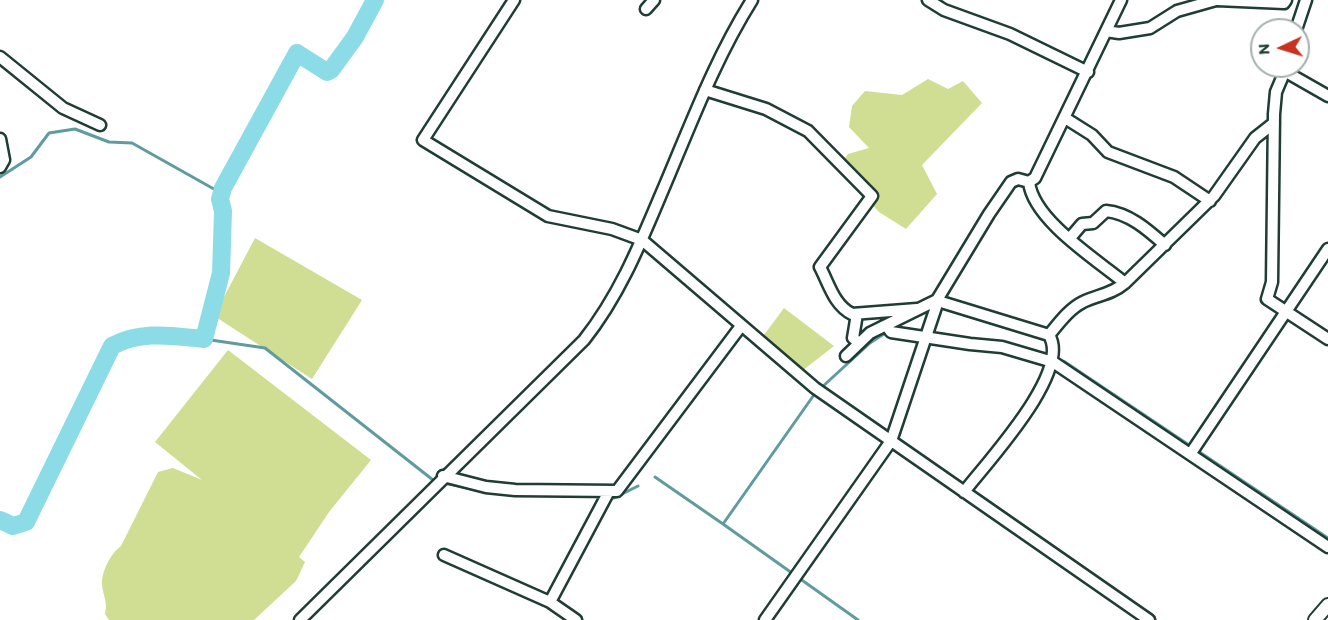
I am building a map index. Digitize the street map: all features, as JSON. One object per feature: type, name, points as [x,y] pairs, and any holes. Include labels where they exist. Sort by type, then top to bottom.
[{"type":"main road","points":[[1315,620],[1328,605]]},
{"type":"street","points":[[514,0],[423,140],[549,216],[612,229],[642,240],[815,388],[1149,620]]},
{"type":"street","points":[[646,9],[654,0]]},
{"type":"street","points":[[300,620],[443,476],[584,340],[613,299],[642,240],[705,90],[753,0]]},
{"type":"street","points":[[928,0],[944,10],[1010,34],[1088,72]]},
{"type":"street","points":[[846,356],[870,333],[937,300],[945,292],[989,214],[1011,182],[1018,179],[1029,182],[1035,178],[1121,0]]},
{"type":"street","points":[[1107,32],[1119,33],[1150,28],[1177,11],[1216,0],[1268,4],[1284,3],[1286,0]]},
{"type":"street","points":[[1300,18],[1306,0],[1315,0]]},
{"type":"street","points":[[0,57],[63,108],[100,125]]},
{"type":"street","points":[[1283,78],[1276,92],[1272,282],[1267,298],[1328,339]]},
{"type":"street","points":[[1301,78],[1328,96]]},
{"type":"street","points":[[705,90],[766,109],[808,131],[872,196],[820,267],[837,303],[844,310],[857,314],[920,309]]},
{"type":"street","points":[[1065,118],[1092,135],[1108,152],[1174,177],[1210,201]]},
{"type":"street","points":[[1049,335],[1072,309],[1083,302],[1114,292],[1125,283],[1210,201],[1255,138],[1274,123]]},
{"type":"street","points":[[0,139],[4,160],[0,167]]},
{"type":"street","points":[[1029,182],[1039,205],[1050,220],[1125,283]]},
{"type":"street","points":[[1070,238],[1082,224],[1093,223],[1106,211],[1143,225],[1165,245]]},
{"type":"street","points":[[1191,453],[1328,249]]},
{"type":"street","points":[[765,620],[891,441],[938,301],[1049,335],[1053,341],[1053,362],[1040,392],[964,492]]},
{"type":"street","points":[[857,314],[853,338],[859,343]]},
{"type":"street","points":[[886,325],[891,332],[1002,346],[1053,362],[1328,546]]},
{"type":"street","points":[[443,476],[486,487],[608,493],[617,491],[741,326]]},
{"type":"street","points":[[550,602],[608,493]]},
{"type":"street","points":[[444,555],[550,602],[576,620]]},
{"type":"green space","points":[[928,79],[948,89],[963,81],[982,103],[922,165],[937,194],[906,229],[879,212],[839,167],[848,154],[869,148],[849,127],[852,106],[865,91],[902,95]]},
{"type":"green space","points":[[255,238],[362,300],[312,379],[214,316]]},
{"type":"green space","points":[[784,308],[834,346],[802,371],[761,339]]},
{"type":"green space","points":[[228,350],[371,460],[329,512],[299,557],[305,562],[296,581],[254,620],[109,620],[105,614],[106,602],[102,585],[105,569],[121,546],[158,472],[173,468],[202,480],[155,442]]},
{"type":"waterway","points":[[0,520],[13,526],[26,522],[112,346],[146,336],[204,339],[221,273],[223,211],[220,199],[223,188],[297,53],[327,72],[331,70],[355,37],[375,0]]},
{"type":"waterway","points":[[0,177],[31,157],[49,133],[75,129],[109,142],[132,143],[221,193]]},
{"type":"waterway","points":[[896,328],[922,332]]},
{"type":"waterway","points":[[821,388],[870,343],[887,332]]},
{"type":"waterway","points":[[204,339],[265,348],[433,480]]},
{"type":"waterway","points":[[1017,346],[1040,353]]},
{"type":"waterway","points":[[1054,358],[1065,362],[1328,538]]},
{"type":"waterway","points":[[655,477],[723,524],[816,392]]},
{"type":"waterway","points":[[444,483],[478,490]]},
{"type":"waterway","points":[[614,498],[638,486]]},
{"type":"waterway","points":[[551,495],[567,496]]},
{"type":"waterway","points":[[723,524],[858,620]]}]
